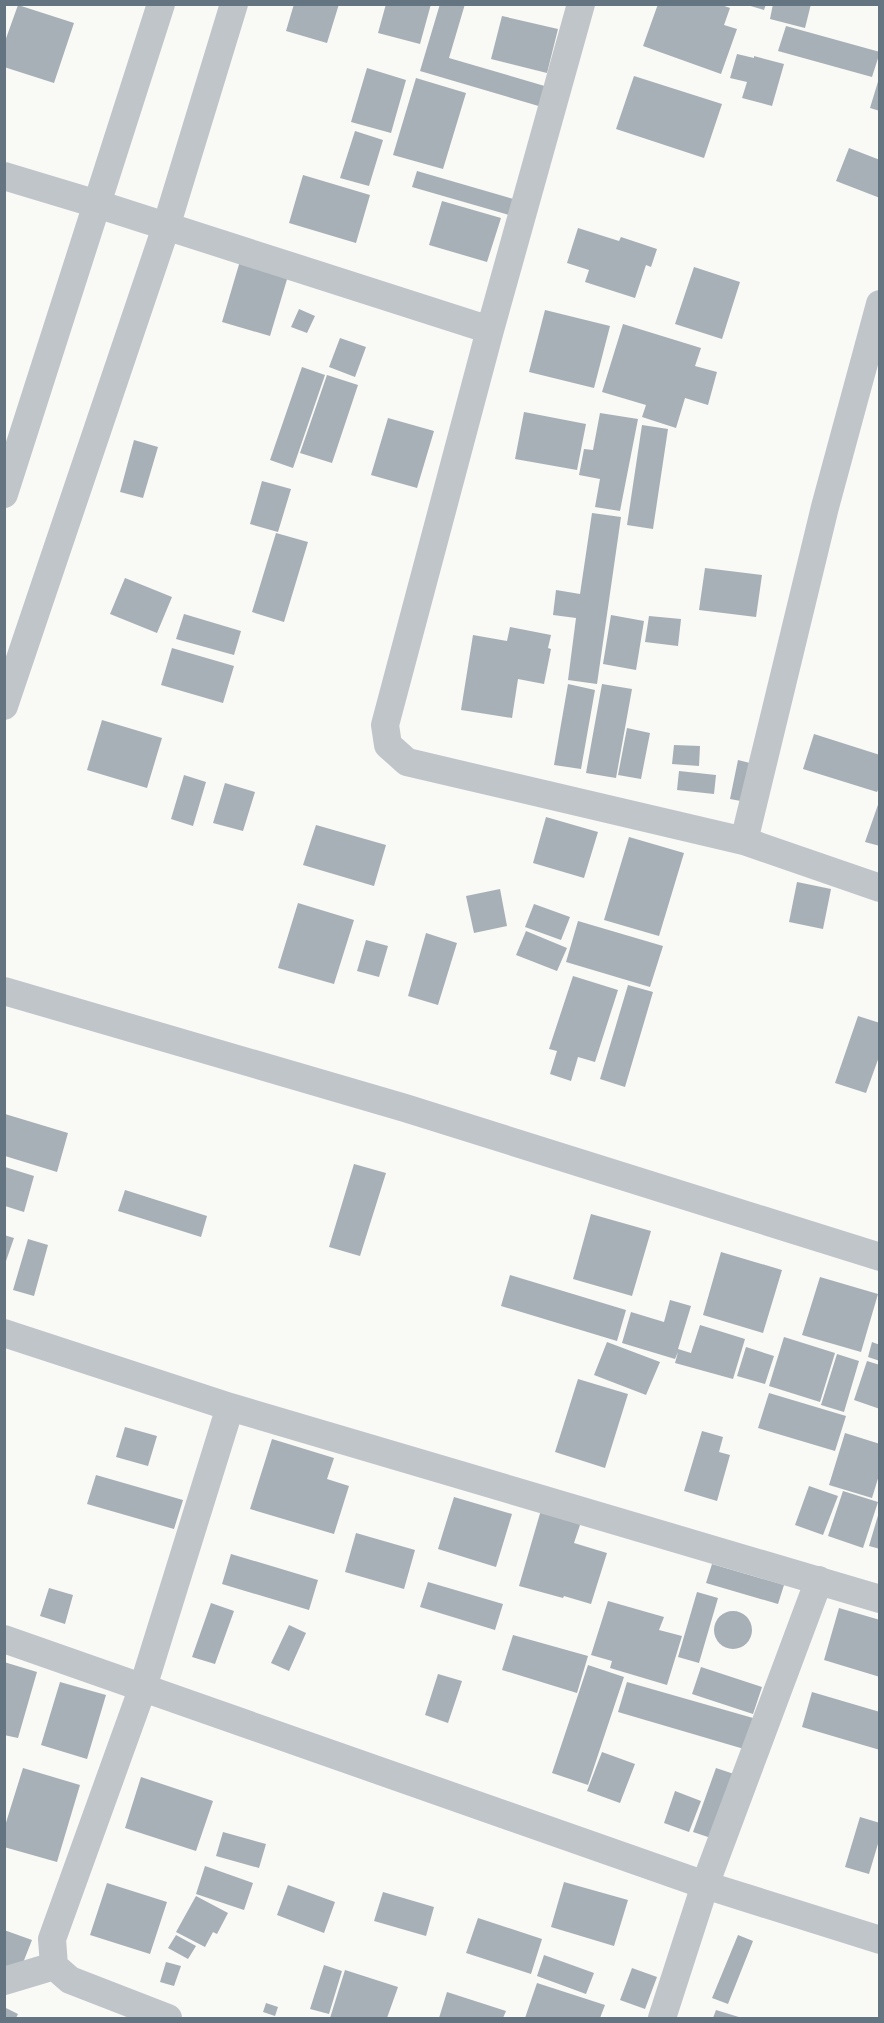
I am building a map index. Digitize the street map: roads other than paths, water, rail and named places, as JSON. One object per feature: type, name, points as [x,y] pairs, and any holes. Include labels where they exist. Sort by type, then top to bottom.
[{"type":"street","points":[[4,494],[161,4]]},
{"type":"street","points":[[4,706],[166,227],[234,4]]},
{"type":"street","points":[[581,4],[490,330],[385,725],[388,745],[408,762],[744,841],[879,888]]},
{"type":"street","points":[[4,176],[490,330]]},
{"type":"street","points":[[744,841],[825,507],[879,304]]},
{"type":"street","points":[[4,991],[405,1108],[879,1257]]},
{"type":"street","points":[[4,1333],[230,1407],[879,1599]]},
{"type":"street","points":[[168,2019],[70,1980],[54,1966],[52,1939],[143,1687],[230,1407]]},
{"type":"street","points":[[662,2019],[705,1885],[819,1580]]},
{"type":"street","points":[[4,1639],[705,1885],[879,1940]]},
{"type":"street","points":[[4,1981],[54,1966]]}]
